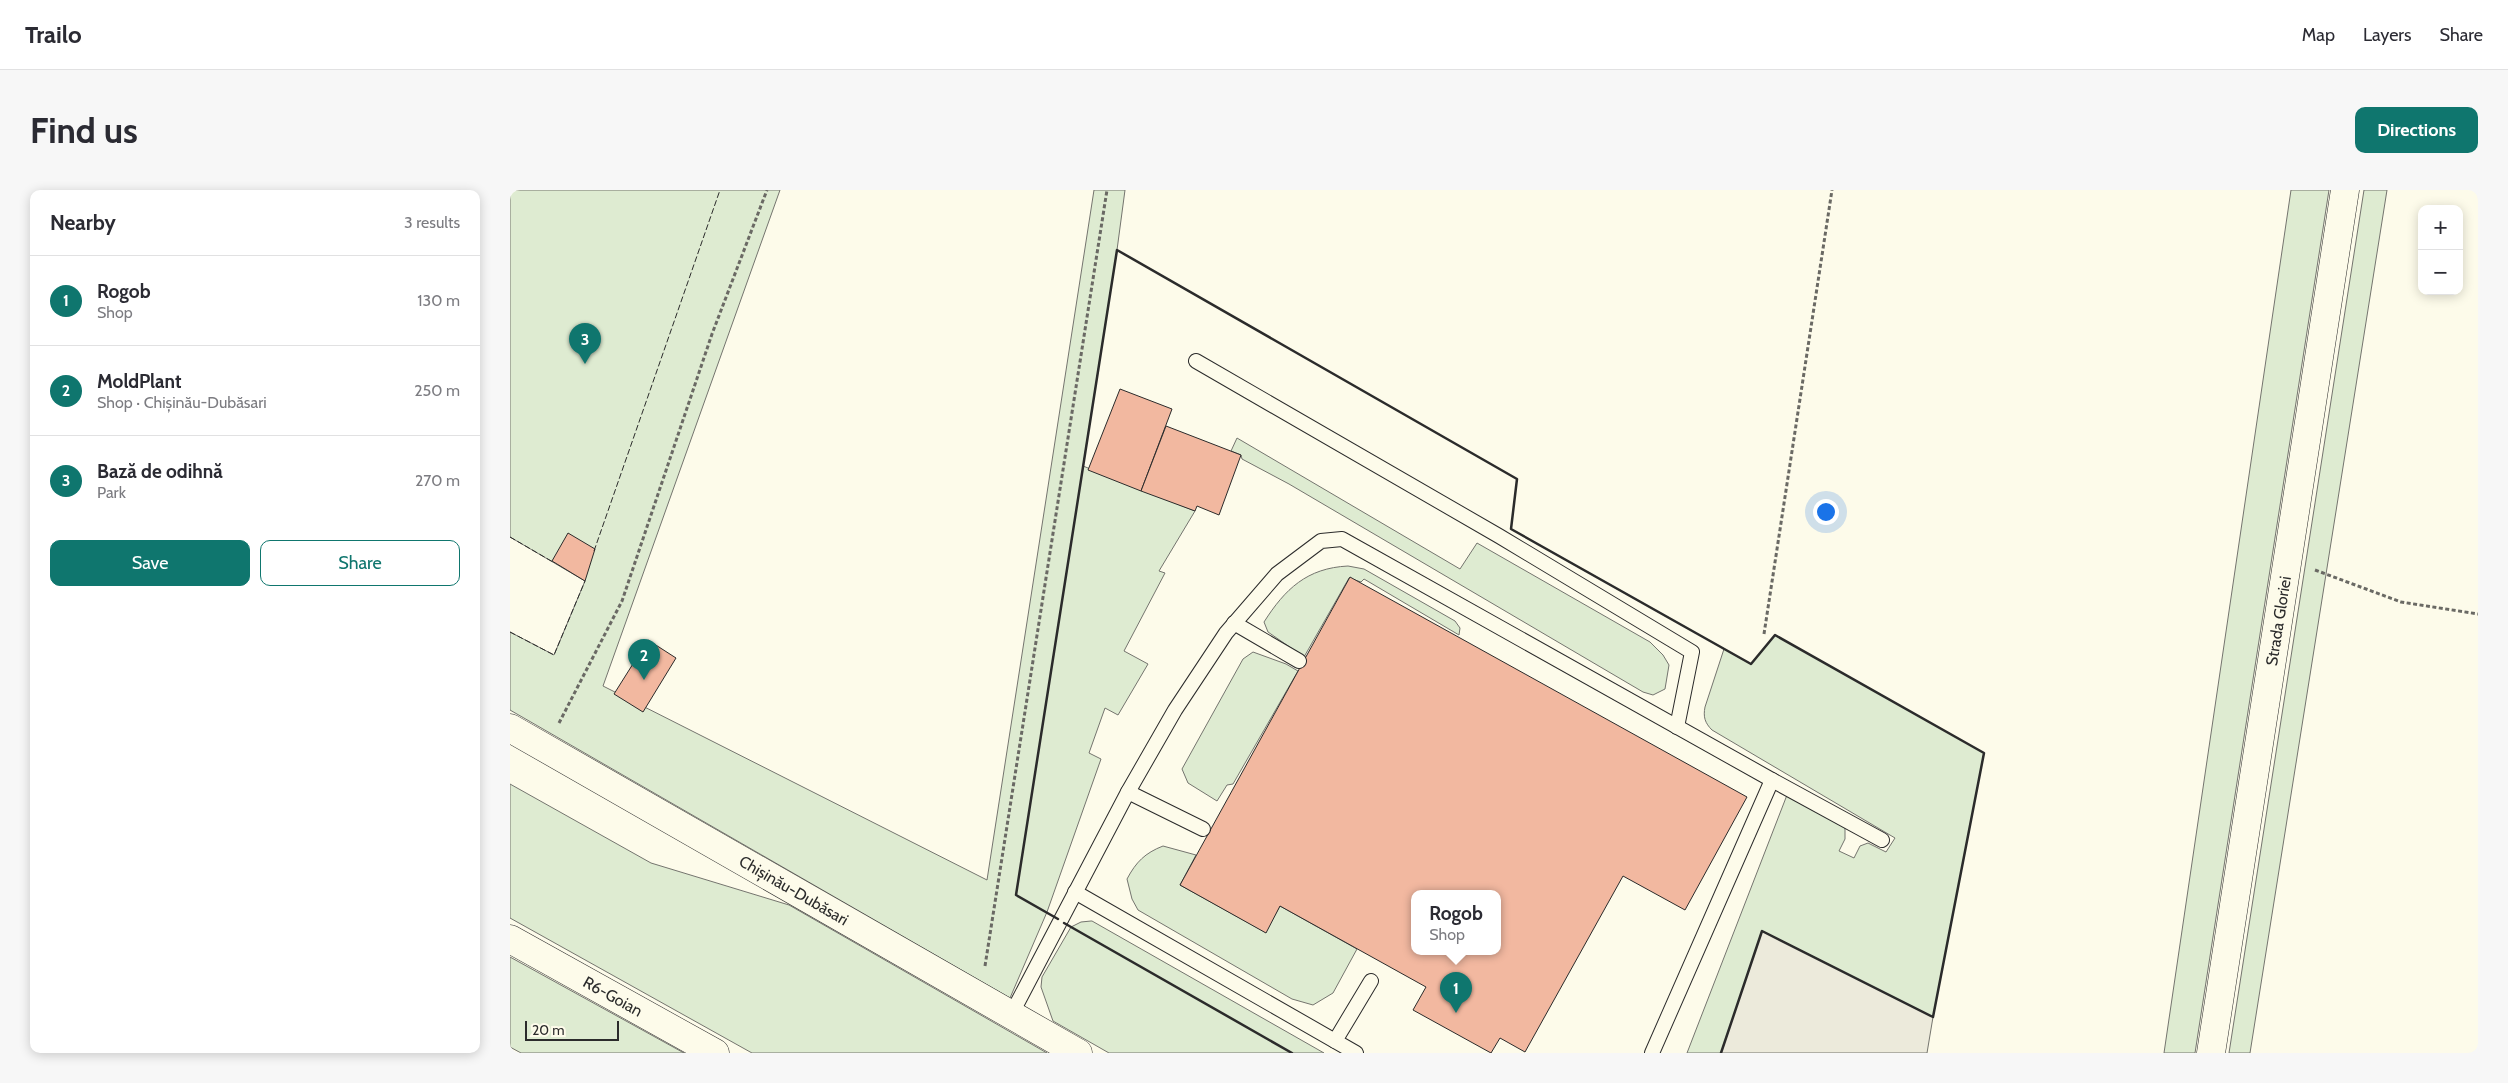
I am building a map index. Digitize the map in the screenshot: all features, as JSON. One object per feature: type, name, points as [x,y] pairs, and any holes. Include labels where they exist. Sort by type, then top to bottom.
[{"type":"main road","name":"Strada Gloriei","points":[[2211,1053],[2346,190]]},
{"type":"main road","name":"Chișinău-Dubăsari","points":[[510,728],[1078,1053]]},
{"type":"main road","name":"R6-Goian","points":[[510,939],[715,1053]]},
{"type":"lane","points":[[1196,362],[1499,536],[1692,652],[1677,727]]},
{"type":"lane","points":[[1011,1015],[1128,792],[1174,710],[1234,623],[1276,574],[1321,541],[1342,539],[1882,840]]},
{"type":"lane","points":[[1234,623],[1299,661]]},
{"type":"lane","points":[[1652,1053],[1772,780]]},
{"type":"lane","points":[[1128,792],[1202,829]]},
{"type":"lane","points":[[1075,892],[1356,1053]]},
{"type":"lane","points":[[1335,1041],[1371,981]]},
{"type":"path","points":[[546,748],[622,601],[712,334],[768,190]]},
{"type":"path","points":[[980,996],[1107,190]]},
{"type":"path","points":[[1764,634],[1832,190]]},
{"type":"path","points":[[2287,560],[2401,602],[2478,614]]},
{"type":"green space","points":[[510,190],[780,190],[603,686],[987,880],[1094,190],[1125,190],[1083,466],[1195,511],[1159,571],[1165,573],[1124,651],[1148,664],[1118,715],[1105,708],[1089,753],[1101,759],[1047,912],[1010,998],[510,710],[510,632],[554,655],[585,581],[510,537]]},
{"type":"green space","points":[[2291,190],[2329,190],[2195,1053],[2164,1053]]},
{"type":"green space","points":[[2364,190],[2387,190],[2250,1053],[2229,1053]]},
{"type":"green space","points":[[1237,438],[1460,569],[1477,543],[1650,642],[1663,655],[1669,665],[1665,689],[1653,695],[1643,692],[1289,484],[1242,459],[1241,455],[1231,451]]},
{"type":"green space","points":[[1348,566],[1364,569],[1455,621],[1460,628],[1459,635],[1364,579],[1361,582],[1349,578],[1304,657],[1268,632],[1264,622],[1280,600],[1298,582],[1321,571]]},
{"type":"green space","points":[[1775,635],[1984,753],[1933,1017],[1762,931],[1721,1053],[1687,1053],[1787,795],[1845,828],[1845,839],[1839,851],[1854,858],[1860,846],[1868,843],[1886,852],[1895,838],[1712,730],[1705,720],[1705,707],[1724,649],[1751,664]]},
{"type":"green space","points":[[1253,652],[1286,664],[1298,671],[1233,784],[1227,785],[1217,801],[1188,783],[1182,769],[1243,659]]},
{"type":"green space","points":[[510,784],[651,863],[789,905],[1047,1053],[752,1053],[510,918]]},
{"type":"green space","points":[[1163,846],[1196,855],[1180,885],[1265,932],[1280,906],[1357,949],[1333,993],[1313,1005],[1292,999],[1138,910],[1132,899],[1127,879],[1142,859]]},
{"type":"green space","points":[[1092,921],[1324,1053],[1109,1053],[1053,1021],[1041,987],[1042,977],[1071,927],[1081,922]]},
{"type":"green space","points":[[510,957],[684,1053],[521,1053],[510,1047]]},
{"type":"shaded area","points":[[1762,931],[1933,1017],[1927,1053],[1721,1053]]},
{"type":"building","points":[[1120,389],[1172,409],[1141,491],[1088,470]]},
{"type":"building","points":[[1166,426],[1241,455],[1219,515],[1197,506],[1195,511],[1141,491]]},
{"type":"building","points":[[568,533],[595,549],[585,581],[552,561]]},
{"type":"building","points":[[1350,577],[1747,797],[1685,910],[1623,876],[1525,1052],[1500,1038],[1491,1053],[1413,1010],[1426,987],[1280,906],[1266,933],[1180,885]]},
{"type":"building","points":[[648,640],[676,658],[643,712],[614,694]]},
{"type":"fence","points":[[594,551],[720,190]]},
{"type":"fence","points":[[510,537],[553,562]]},
{"type":"fence","points":[[510,632],[554,655],[585,581]]},
{"type":"wall","points":[[1058,919],[1016,895],[1117,250],[1517,479],[1511,529],[1751,664],[1775,635],[1984,753],[1933,1017],[1762,931],[1721,1053]]},
{"type":"wall","points":[[1064,923],[1292,1053]]},
{"type":"place","name":"Bază de odihnă","points":[[585,364]]},
{"type":"place","name":"MoldPlant","points":[[644,680]]},
{"type":"place","name":"Rogob","points":[[1456,1013]]}]
